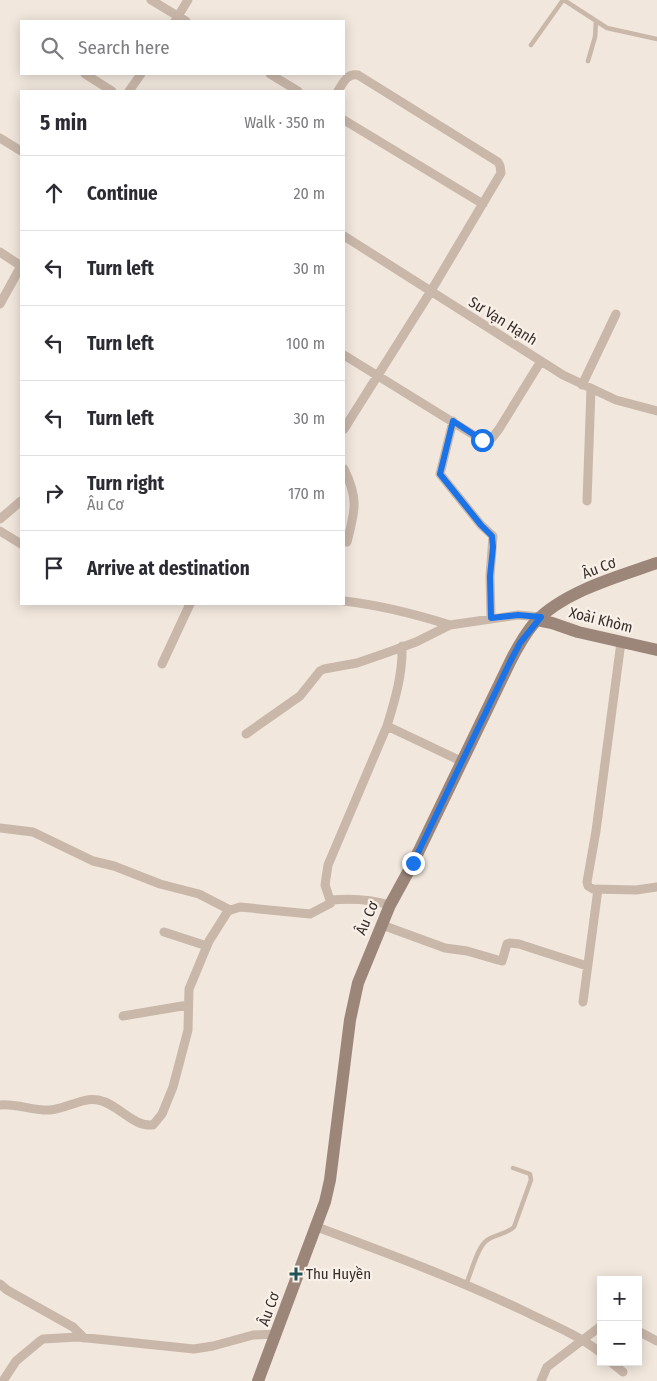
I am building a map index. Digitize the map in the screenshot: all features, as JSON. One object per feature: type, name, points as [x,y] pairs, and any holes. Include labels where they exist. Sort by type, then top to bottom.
[{"type":"main road","name":"Âu Cơ","points":[[258,1381],[325,1202],[330,1180],[345,1055],[355,995],[366,962],[390,906],[413,863],[520,643],[539,619],[558,603],[657,563]]},
{"type":"main road","name":"Xoài Khòm","points":[[539,619],[583,634],[657,650]]},
{"type":"street","points":[[151,0],[179,20],[188,0]]},
{"type":"street","points":[[87,75],[110,90]]},
{"type":"street","points":[[130,90],[140,75]]},
{"type":"street","points":[[272,75],[296,90]]},
{"type":"street","points":[[339,90],[350,75],[358,75],[498,162],[501,173],[431,291],[377,376],[348,414]]},
{"type":"street","points":[[345,121],[483,204]]},
{"type":"street","points":[[0,138],[20,150]]},
{"type":"street","name":"Sư Vạn Hạnh","points":[[345,237],[582,385],[616,400],[657,412]]},
{"type":"street","points":[[0,252],[20,265]]},
{"type":"street","points":[[0,304],[20,268]]},
{"type":"street","points":[[582,385],[616,314]]},
{"type":"street","points":[[345,356],[482,440],[492,438],[541,361]]},
{"type":"street","points":[[587,501],[591,389]]},
{"type":"street","points":[[453,421],[440,474],[492,536],[493,547],[490,576],[491,618]]},
{"type":"street","points":[[345,472],[354,492],[354,514],[347,542]]},
{"type":"street","points":[[0,519],[20,502]]},
{"type":"street","points":[[0,531],[20,543]]},
{"type":"street","points":[[345,602],[364,603],[402,611],[450,625]]},
{"type":"street","points":[[162,664],[190,605]]},
{"type":"street","points":[[246,734],[300,696],[320,671],[324,669],[357,663],[416,642],[450,625],[518,615],[539,619]]},
{"type":"street","points":[[621,642],[596,831],[587,882],[590,888],[598,889],[636,890],[657,886]]},
{"type":"street","points":[[331,900],[325,886],[328,865],[363,778],[387,726],[401,669],[402,646]]},
{"type":"street","points":[[387,726],[461,761]]},
{"type":"street","points":[[0,828],[33,832],[93,861],[114,866],[160,884],[199,894],[230,910]]},
{"type":"street","points":[[583,1002],[598,889]]},
{"type":"street","points":[[331,900],[350,898],[372,900],[390,906]]},
{"type":"street","points":[[0,1105],[52,1110],[74,1103],[96,1100],[113,1107],[142,1125],[153,1125],[162,1114],[176,1076],[188,1030],[189,989],[207,946],[222,920],[230,910],[240,906],[310,914],[330,904],[331,900]]},
{"type":"street","points":[[382,925],[445,948],[467,951],[502,961],[507,944],[510,943],[519,944],[587,966]]},
{"type":"street","points":[[164,932],[207,946]]},
{"type":"street","points":[[123,1016],[188,1005]]},
{"type":"street","points":[[317,1226],[466,1284],[583,1340],[597,1350]]},
{"type":"street","points":[[0,1284],[7,1290],[73,1326],[84,1338]]},
{"type":"street","points":[[541,1381],[546,1367],[597,1329]]},
{"type":"street","points":[[642,1333],[657,1341]]},
{"type":"street","points":[[3,1381],[16,1361],[40,1340],[84,1338],[194,1349],[254,1335],[277,1334]]},
{"type":"street","points":[[616,1366],[623,1372]]},
{"type":"lane","points":[[531,45],[564,0],[608,28],[657,39]]},
{"type":"lane","points":[[588,61],[595,37],[596,21]]},
{"type":"lane","points":[[466,1284],[480,1248],[485,1241],[510,1232],[514,1227],[531,1180],[530,1174],[513,1168]]},
{"type":"place","name":"Thu Huyền","points":[[296,1274]]},
{"type":"route","points":[[413,863],[510,662],[520,643],[534,623],[541,617],[518,615],[491,618],[490,576],[493,547],[492,536],[440,474],[453,421],[482,440]]}]
